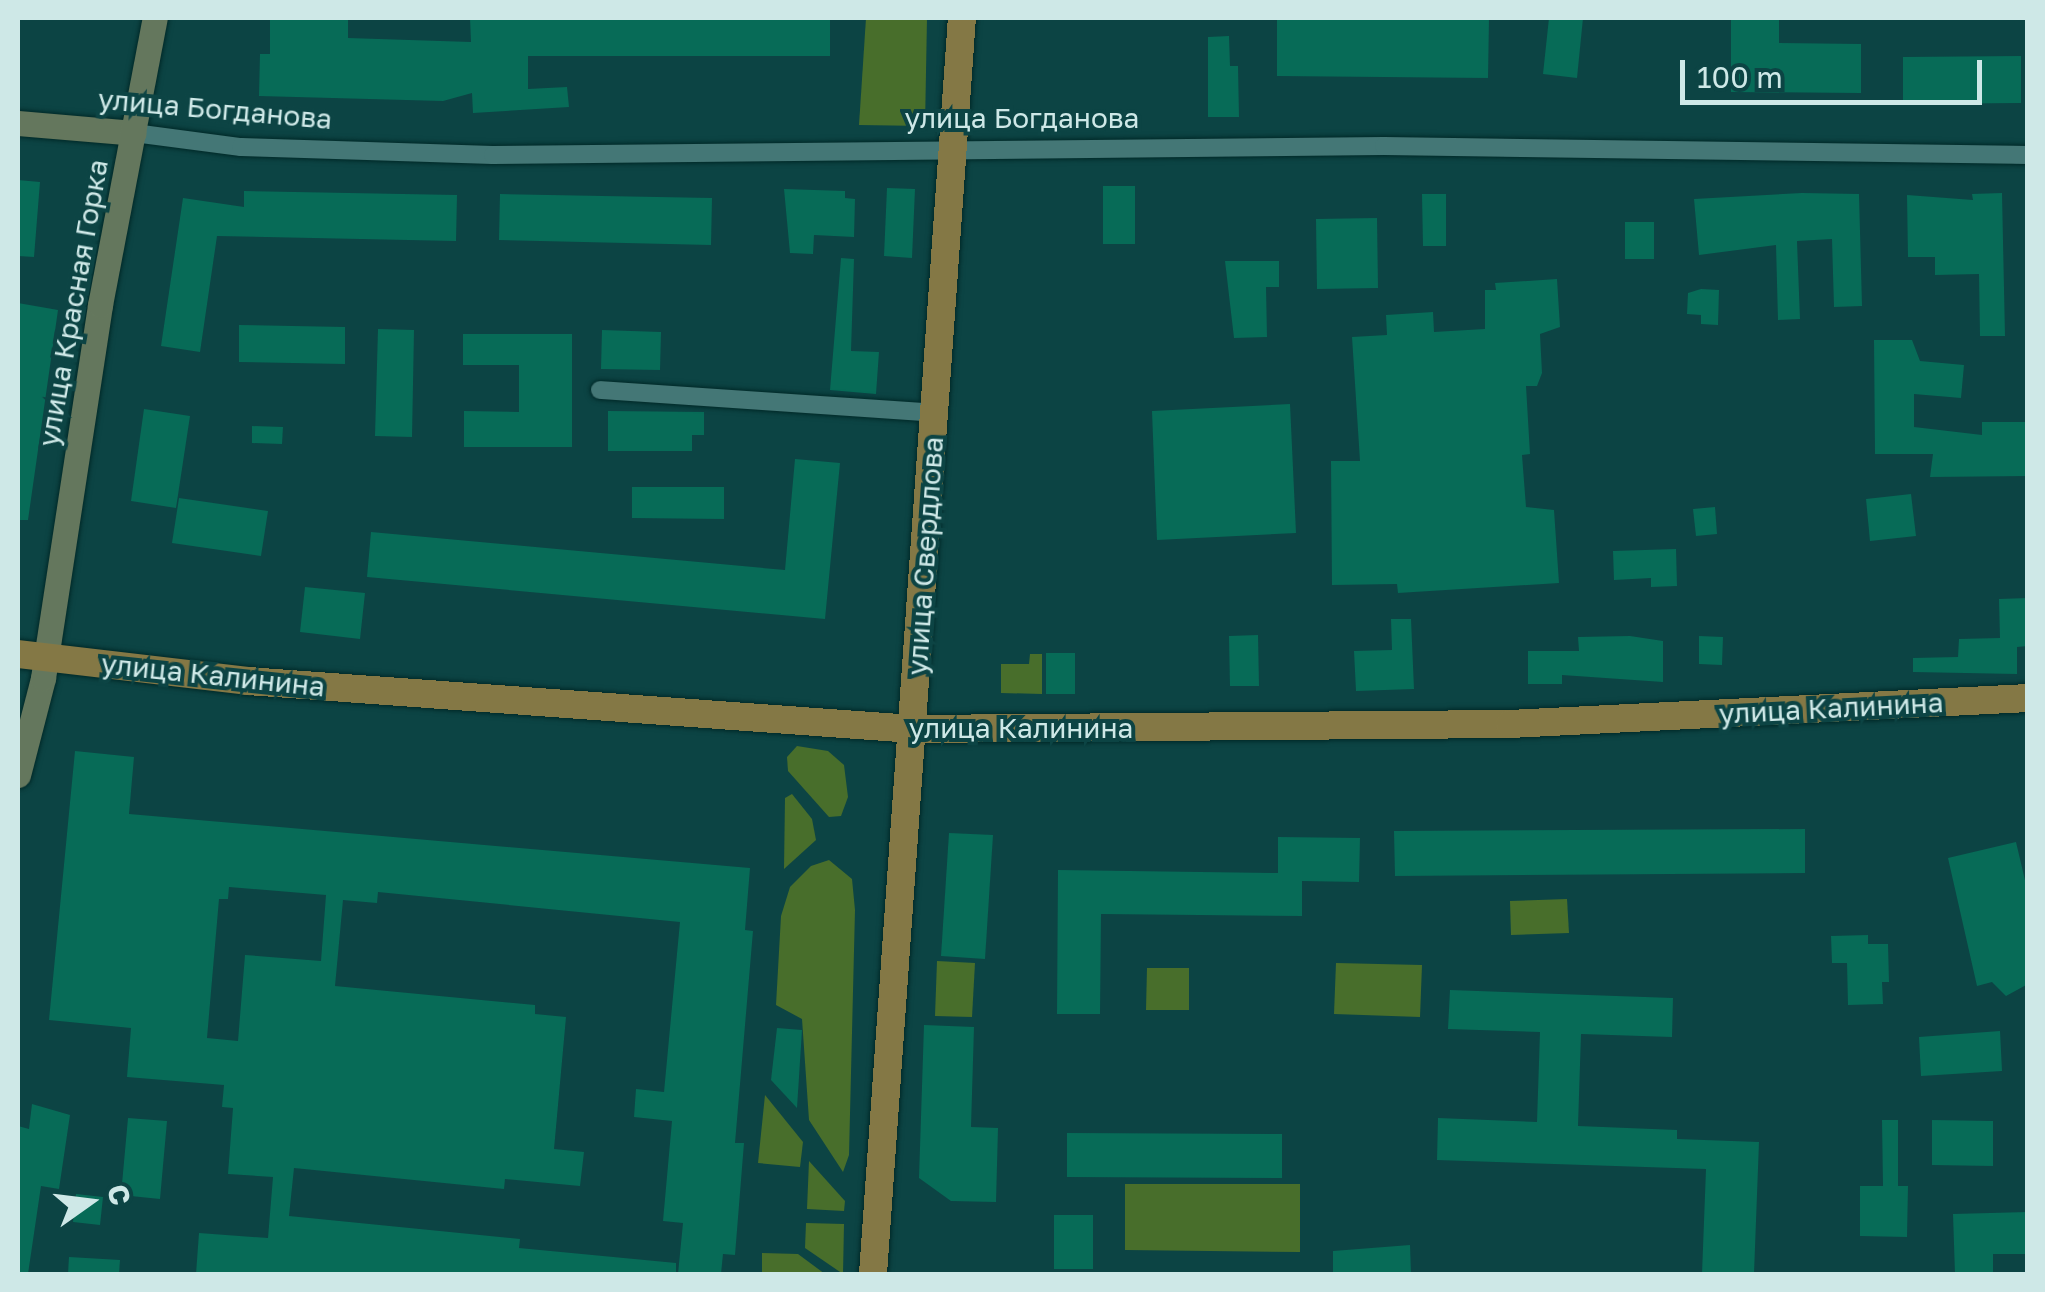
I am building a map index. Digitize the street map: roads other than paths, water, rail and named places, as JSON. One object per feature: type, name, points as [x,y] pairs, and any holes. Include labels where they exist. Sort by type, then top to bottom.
[{"type":"main road","name":"улица Красная Горка","points":[[18,775],[46,658],[155,18]]},
{"type":"main road","name":"улица Свердлова","points":[[873,1274],[956,149],[962,18]]},
{"type":"main road","name":"улица Богданова","points":[[18,123],[134,132]]},
{"type":"main road","name":"улица Калинина","points":[[18,654],[248,681],[912,728],[1510,724],[2028,698]]},
{"type":"street","name":"улица Богданова","points":[[134,132],[241,148],[493,155],[1384,146],[2028,154]]},
{"type":"street","points":[[600,390],[936,413]]}]
